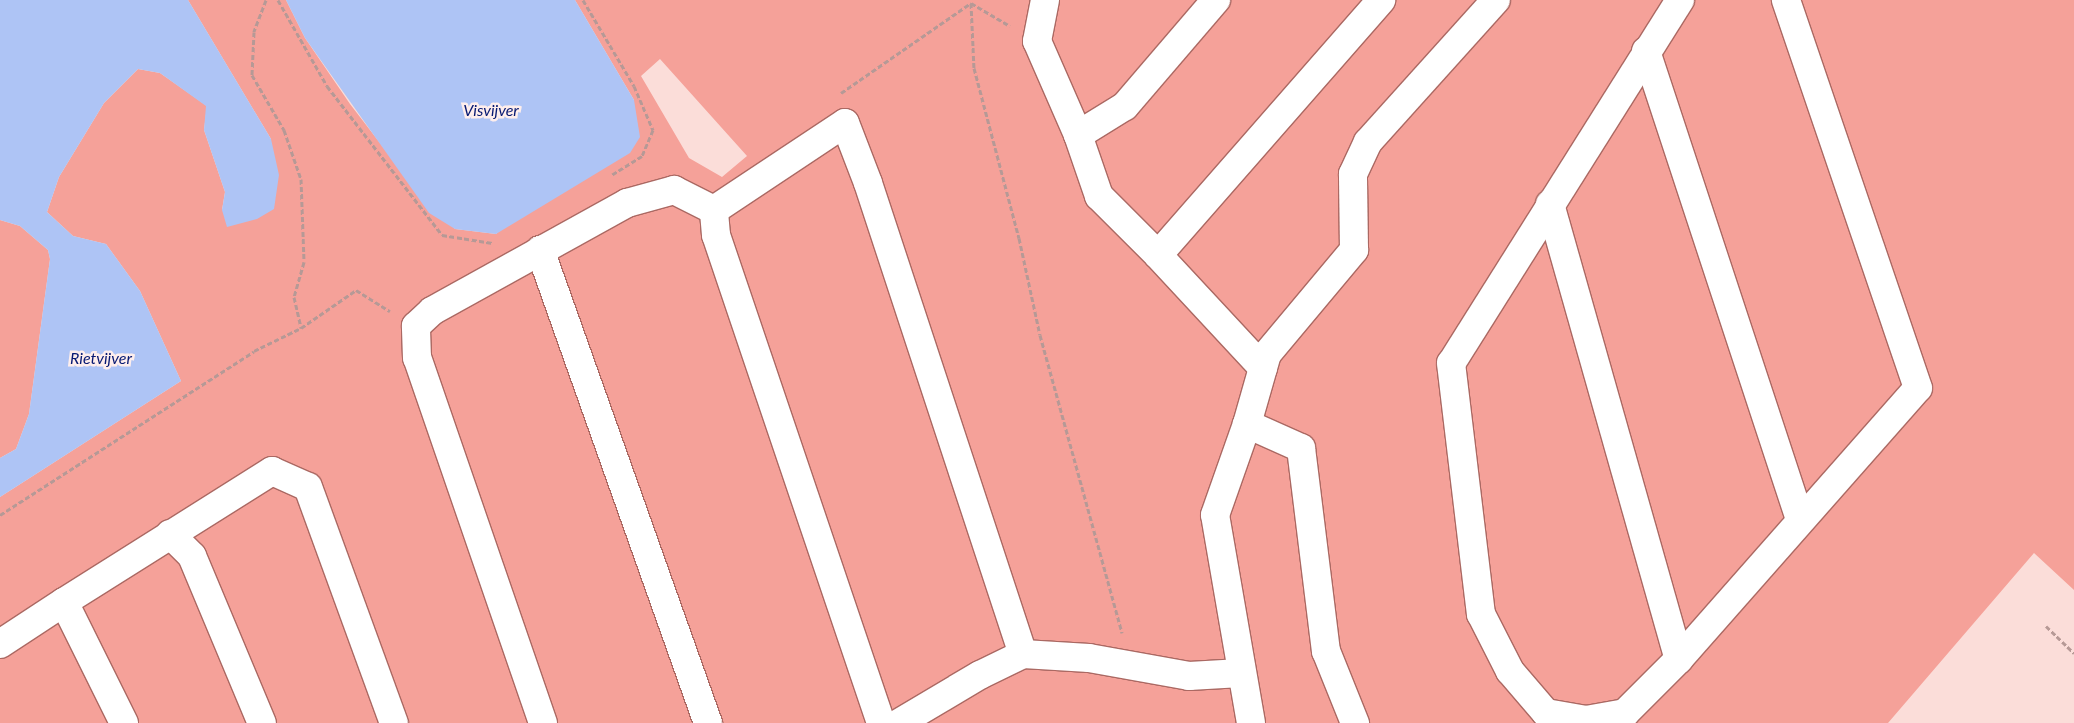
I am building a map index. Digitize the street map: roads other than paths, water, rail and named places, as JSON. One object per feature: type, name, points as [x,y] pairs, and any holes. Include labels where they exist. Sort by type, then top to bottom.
[{"type":"lane","points":[[1044,0],[1037,41],[1078,135],[1099,196],[1158,255],[1263,368]]},
{"type":"lane","points":[[1078,135],[1125,106],[1216,0]]},
{"type":"lane","points":[[1158,255],[1381,0]]},
{"type":"lane","points":[[1251,723],[1215,515],[1247,424],[1267,354],[1354,250],[1353,174],[1368,142],[1496,0]]},
{"type":"lane","points":[[1680,0],[1646,51],[1451,363],[1481,614],[1510,671],[1541,718],[1586,720],[1625,713],[1679,659],[1800,519],[1918,388],[1786,0]]},
{"type":"lane","points":[[1646,51],[1800,519]]},
{"type":"lane","points":[[714,210],[845,123],[868,184],[1023,654]]},
{"type":"lane","points":[[543,723],[417,358],[416,326],[432,311],[627,203],[674,190],[714,210]]},
{"type":"lane","points":[[1550,204],[1679,659]]},
{"type":"lane","points":[[714,210],[716,235],[881,723]]},
{"type":"lane","points":[[540,250],[708,723]]},
{"type":"lane","points":[[1247,424],[1301,448],[1326,651],[1355,723]]},
{"type":"lane","points":[[0,644],[170,534],[272,471],[308,487],[394,723]]},
{"type":"lane","points":[[170,534],[192,556],[262,723]]},
{"type":"lane","points":[[64,602],[124,723]]},
{"type":"lane","points":[[899,723],[980,674],[1023,654],[1089,658],[1189,676],[1241,673]]},
{"type":"water","name":"Rietvijver","points":[[0,0],[188,0],[271,139],[279,175],[274,209],[257,219],[227,227],[222,210],[225,192],[204,130],[206,106],[160,73],[138,69],[104,103],[59,177],[47,212],[73,236],[106,244],[140,291],[181,381],[0,497],[0,458],[16,449],[29,414],[50,259],[48,250],[20,226],[0,220]]},
{"type":"water","name":"Visvijver","points":[[286,0],[575,0],[634,100],[640,137],[630,153],[496,234],[455,229],[429,213],[305,38]]}]
